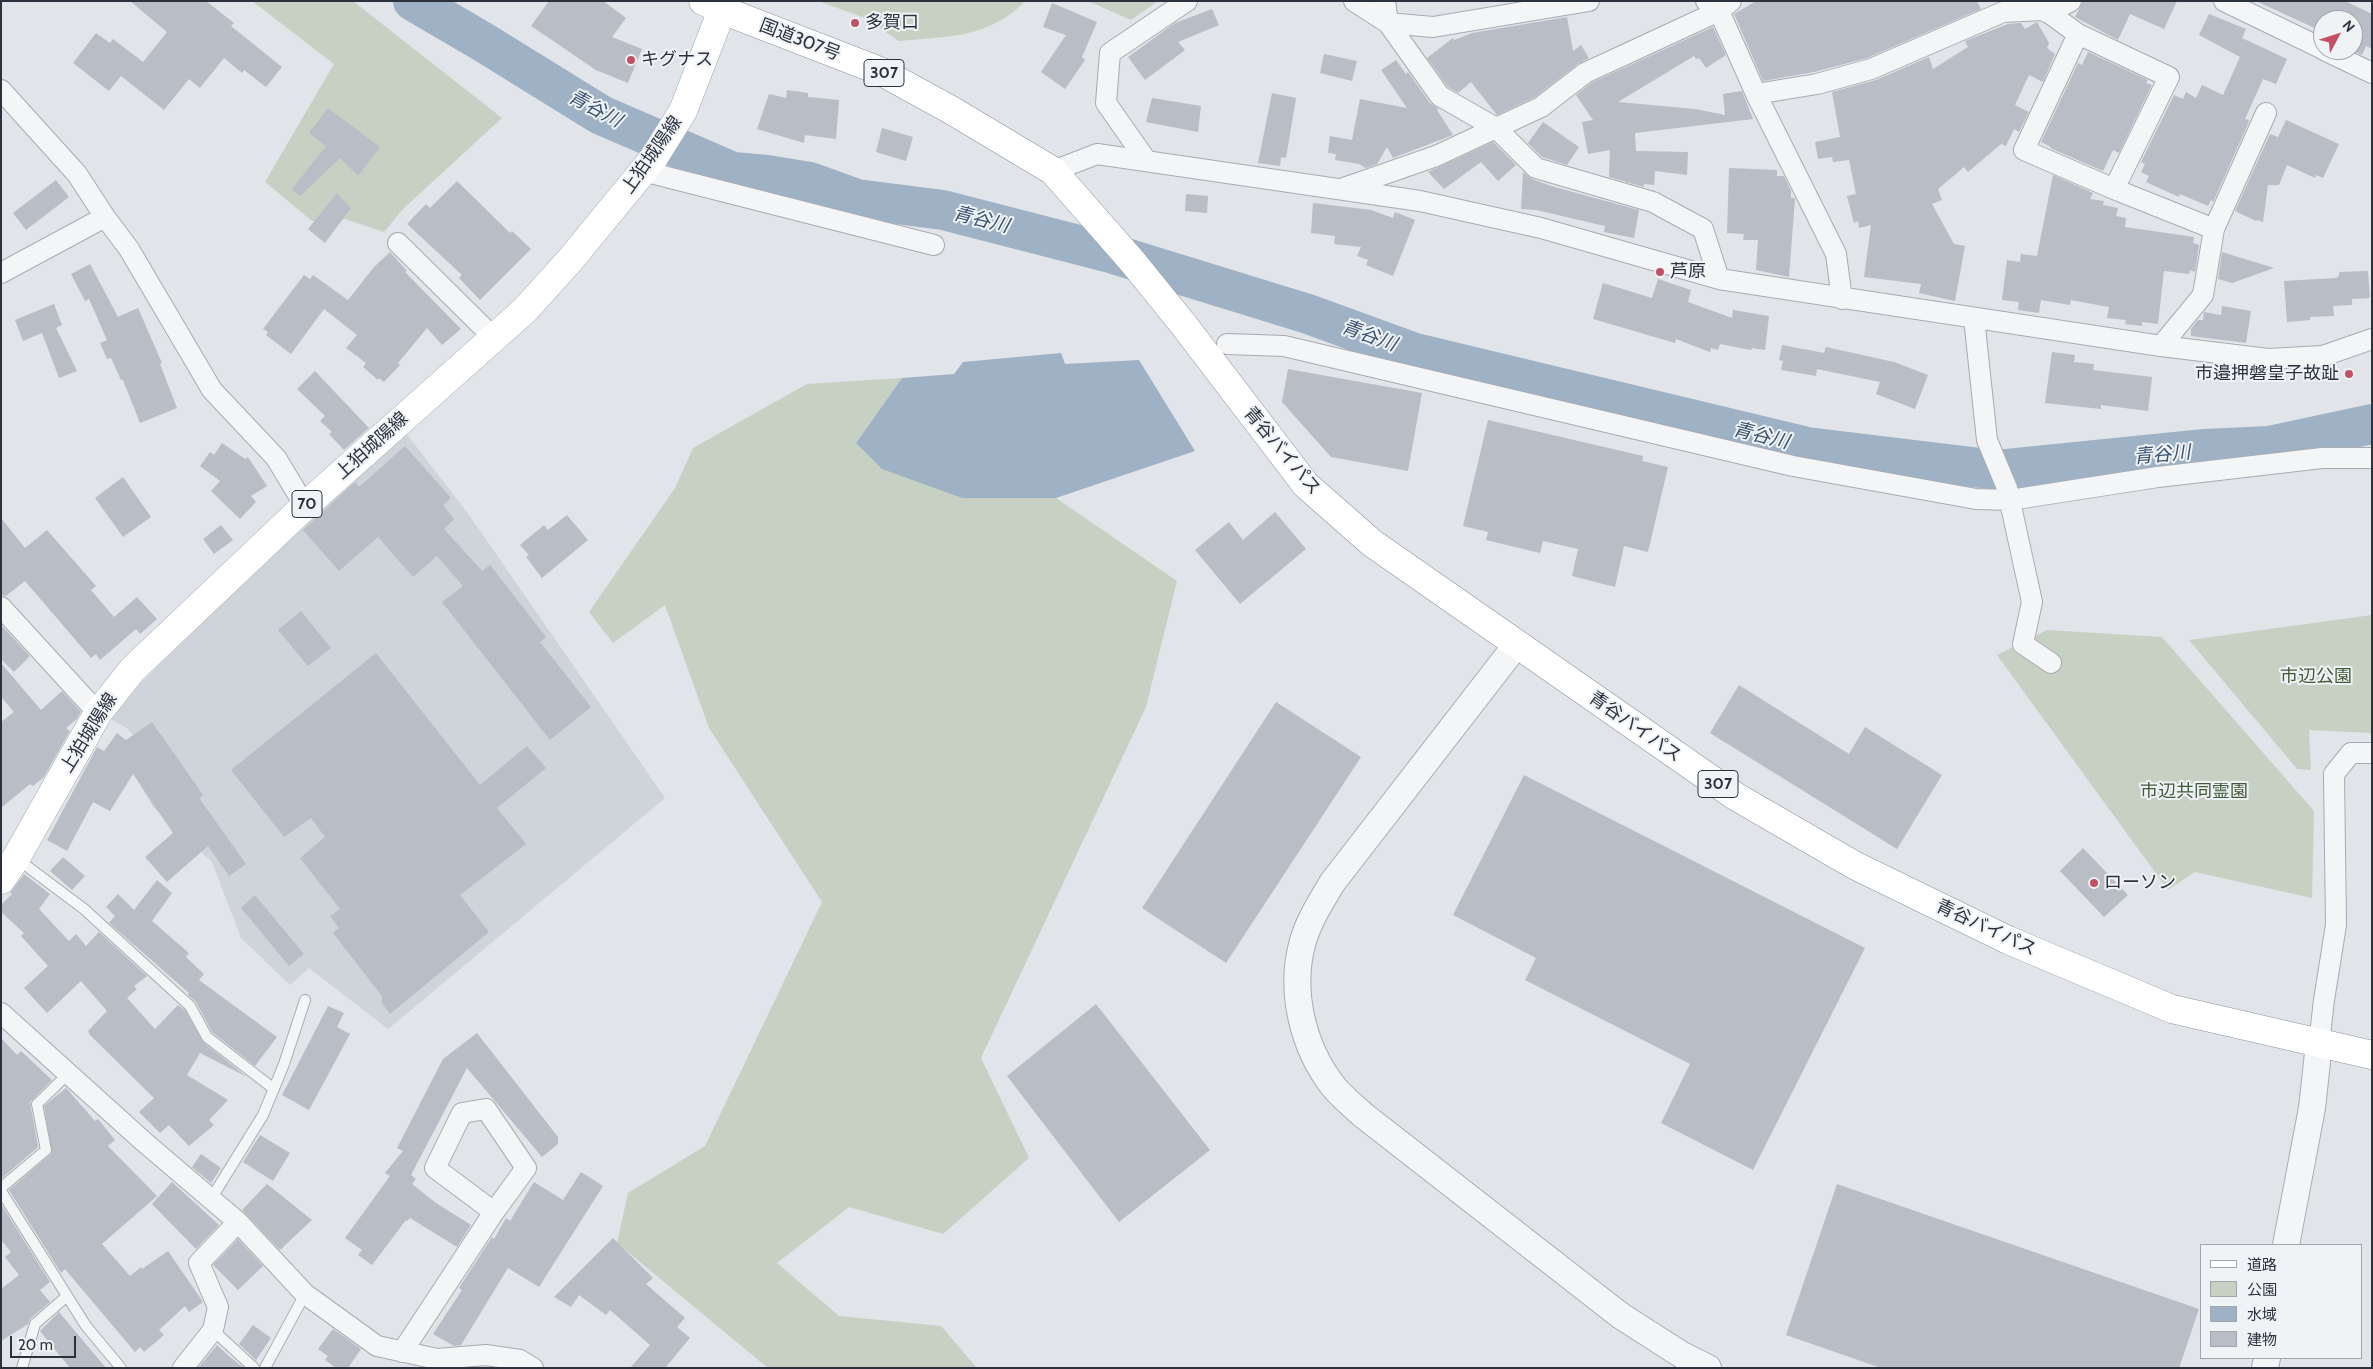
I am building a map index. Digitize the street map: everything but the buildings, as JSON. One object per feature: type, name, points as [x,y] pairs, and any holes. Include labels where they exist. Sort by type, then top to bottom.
[{"type":"main road","name":"上狛城陽線","points":[[9,869],[98,712],[133,669],[159,642],[306,506],[526,310],[571,259],[648,165],[683,111],[716,4]]},
{"type":"main road","name":"国道307号","points":[[716,4],[880,71],[952,110],[1053,170]]},
{"type":"main road","name":"青谷バイパス","points":[[1053,170],[1183,324],[1306,485],[1372,543],[1735,796],[1854,865],[2008,940],[2172,1009],[2372,1055]]},
{"type":"street","points":[[1146,160],[1106,103],[1110,53],[1187,1]]},
{"type":"street","points":[[1354,1],[1388,23],[1440,96],[1496,128],[1536,168],[1653,202],[1702,229],[1719,279]]},
{"type":"street","points":[[1385,1],[1388,23]]},
{"type":"street","points":[[1388,23],[1433,28],[1589,1]]},
{"type":"street","points":[[1756,94],[1817,84],[1870,69],[2003,12],[2044,8],[2071,1]]},
{"type":"street","points":[[2224,1],[2313,45]]},
{"type":"street","points":[[1342,189],[1436,156],[1541,107],[1585,73],[1719,4],[1756,94],[1836,254],[1842,299]]},
{"type":"street","points":[[2044,8],[2078,34],[2169,77],[2114,189]]},
{"type":"street","points":[[2078,34],[2024,150],[2214,229]]},
{"type":"street","points":[[2345,60],[2372,73]]},
{"type":"street","points":[[1,90],[77,174],[129,249],[212,390],[276,458],[306,506]]},
{"type":"street","points":[[2161,346],[2203,295],[2214,229],[2266,113]]},
{"type":"street","points":[[1053,170],[1097,154],[1420,201],[1541,228],[1719,279],[2161,346],[2268,360],[2323,356],[2370,343]]},
{"type":"street","points":[[648,165],[934,245]]},
{"type":"street","points":[[1,272],[105,217]]},
{"type":"street","points":[[398,243],[494,338]]},
{"type":"street","points":[[1974,318],[1987,440],[2009,494],[2032,602],[2023,644],[2051,663]]},
{"type":"street","points":[[1227,344],[1284,346],[1793,466],[1976,499],[2322,458],[2372,458]]},
{"type":"street","points":[[1,607],[98,712]]},
{"type":"street","points":[[1517,644],[1332,883],[1314,915],[1303,942],[1296,978],[1302,1022],[1314,1055],[1333,1086],[1363,1115],[1620,1316],[1682,1355],[1708,1368]]},
{"type":"street","points":[[2286,1244],[2312,1108],[2324,1000],[2336,925],[2334,774],[2351,753],[2372,753]]},
{"type":"street","points":[[1,1013],[238,1222],[305,1294],[377,1346],[437,1359],[486,1355],[520,1360],[533,1368]]},
{"type":"street","points":[[402,1352],[494,1212],[526,1168],[486,1109],[462,1113],[435,1168],[494,1212]]},
{"type":"street","points":[[183,1368],[213,1330],[218,1307],[199,1263],[238,1222]]},
{"type":"lane","points":[[9,869],[84,909],[190,1006],[207,1037],[274,1089]]},
{"type":"lane","points":[[211,1199],[263,1115],[274,1089],[304,1000]]},
{"type":"lane","points":[[68,1074],[37,1104],[46,1150],[1,1190],[86,1326],[121,1368]]},
{"type":"lane","points":[[265,1368],[305,1294]]},
{"type":"lane","points":[[22,1368],[35,1324],[67,1296]]},
{"type":"lane","points":[[213,1330],[254,1368]]},
{"type":"shaded area","points":[[406,433],[469,515],[665,798],[388,1029],[309,968],[290,985],[241,938],[212,862],[153,807],[124,756],[141,744],[127,728],[106,717],[240,586]]},
{"type":"green space","points":[[252,1],[353,1],[502,118],[404,208],[384,232],[345,219],[312,221],[265,182],[334,64]]},
{"type":"green space","points":[[818,1],[1025,1],[997,23],[982,29],[950,36],[899,41],[865,18]]},
{"type":"green space","points":[[1088,1],[1158,1],[1131,20]]},
{"type":"green space","points":[[902,378],[856,443],[962,498],[1056,498],[1177,581],[1146,707],[981,1058],[1029,1158],[943,1234],[849,1207],[777,1263],[839,1316],[941,1326],[977,1368],[768,1368],[617,1243],[628,1193],[705,1146],[822,902],[709,728],[665,605],[613,643],[589,612],[675,488],[693,448],[807,384]]},
{"type":"green space","name":"市辺公園","points":[[2372,615],[2372,733],[2309,730],[2311,770],[2297,769],[2189,640]]},
{"type":"green space","name":"市辺共同霊園","points":[[2047,630],[2162,637],[2314,811],[2312,898],[2195,872],[2168,890],[1997,655]]},
{"type":"water","points":[[1061,353],[1065,364],[1139,360],[1195,451],[1056,498],[962,498],[882,469],[856,443],[902,378],[954,374],[963,362]]},
{"type":"waterway","name":"青谷川","points":[[413,1],[601,115],[733,172],[810,182],[857,199],[943,210],[1110,253],[1308,314],[1415,353],[1807,447],[1997,470],[2205,449],[2269,446],[2372,424]]},
{"type":"place","name":"多賀口","points":[[855,23]]},
{"type":"place","name":"キグナス","points":[[631,60]]},
{"type":"place","name":"芦原","points":[[1660,272]]},
{"type":"place","name":"市邉押磐皇子故趾","points":[[2349,374]]},
{"type":"place","name":"ローソン","points":[[2094,883]]}]
